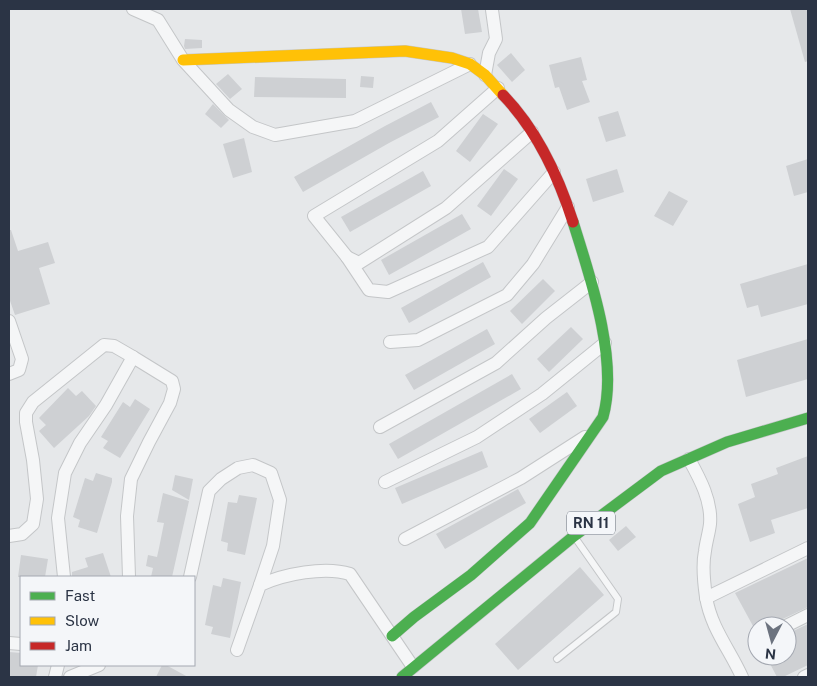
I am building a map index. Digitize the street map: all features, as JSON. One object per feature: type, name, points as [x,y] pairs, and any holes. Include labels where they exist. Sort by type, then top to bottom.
[{"type":"street","points":[[133,9],[158,20],[183,60],[230,110],[253,127],[275,135],[356,121],[470,64]]},
{"type":"street","points":[[484,75],[489,53],[496,40],[492,10]]},
{"type":"street","points":[[183,60],[405,51],[452,58],[470,64],[498,88],[519,111],[554,172],[568,207],[592,282],[605,343],[608,400],[603,417],[530,523],[471,575],[414,617],[392,636]]},
{"type":"street","points":[[498,88],[438,141],[314,216],[347,257],[369,290],[388,292],[488,247],[554,172]]},
{"type":"street","points":[[347,257],[359,263],[446,208],[532,132]]},
{"type":"street","points":[[390,342],[418,340],[507,294],[533,264],[568,207]]},
{"type":"street","points":[[380,427],[496,363],[546,318],[592,282]]},
{"type":"street","points":[[9,321],[22,359],[20,370],[9,374]]},
{"type":"street","points":[[385,482],[477,437],[542,394],[605,343]]},
{"type":"street","points":[[9,536],[22,534],[32,524],[37,499],[26,413],[33,402],[104,345],[114,346],[172,381],[174,389],[170,403],[131,479],[127,516],[129,576]]},
{"type":"street","points":[[64,576],[58,518],[65,473],[80,443],[106,405],[133,357]]},
{"type":"street","name":"RN 11","points":[[402,677],[574,536],[660,472],[727,442],[808,418]]},
{"type":"street","points":[[405,539],[521,478],[591,433]]},
{"type":"street","points":[[689,459],[700,479],[709,505],[710,524],[704,553],[706,598],[714,626],[742,677]]},
{"type":"street","points":[[190,576],[210,492],[221,478],[238,468],[253,465],[271,473],[280,500],[273,546],[237,650]]},
{"type":"street","points":[[706,598],[808,548]]},
{"type":"street","points":[[260,585],[271,580],[308,572],[338,570],[350,574],[414,667]]},
{"type":"street","points":[[70,677],[98,666]]},
{"type":"street","points":[[804,677],[808,675]]},
{"type":"lane","points":[[556,659],[616,612],[618,599],[574,536]]},
{"type":"building","points":[[461,9],[478,9],[482,32],[465,34]]},
{"type":"building","points":[[790,9],[808,9],[808,61],[805,62]]},
{"type":"building","points":[[185,39],[202,40],[202,48],[185,49]]},
{"type":"building","points":[[511,53],[525,70],[512,82],[497,65]]},
{"type":"building","points":[[581,57],[587,80],[582,81],[590,102],[567,110],[559,87],[555,88],[549,65]]},
{"type":"building","points":[[228,74],[242,89],[230,99],[216,84]]},
{"type":"building","points":[[361,76],[374,77],[373,88],[360,87]]},
{"type":"building","points":[[255,77],[346,79],[346,98],[254,97]]},
{"type":"building","points":[[431,102],[439,117],[303,192],[294,177]]},
{"type":"building","points":[[213,104],[229,120],[221,128],[205,114]]},
{"type":"building","points":[[618,111],[626,136],[606,142],[598,117]]},
{"type":"building","points":[[483,114],[498,124],[470,162],[456,151]]},
{"type":"building","points":[[244,138],[252,172],[233,178],[223,144]]},
{"type":"building","points":[[808,159],[808,192],[794,196],[786,166]]},
{"type":"building","points":[[504,169],[518,179],[491,216],[477,206]]},
{"type":"building","points":[[617,169],[624,192],[593,202],[586,179]]},
{"type":"building","points":[[423,171],[431,186],[350,232],[341,217]]},
{"type":"building","points":[[669,191],[688,201],[673,226],[654,216]]},
{"type":"building","points":[[462,214],[471,229],[389,275],[381,260]]},
{"type":"building","points":[[9,230],[11,230],[18,251],[48,242],[55,263],[39,268],[50,304],[15,315],[9,298]]},
{"type":"building","points":[[483,262],[491,277],[409,323],[401,308]]},
{"type":"building","points":[[808,264],[808,304],[761,317],[758,305],[747,308],[740,284]]},
{"type":"building","points":[[543,279],[555,291],[522,324],[510,311]]},
{"type":"building","points":[[571,327],[583,339],[549,372],[537,359]]},
{"type":"building","points":[[487,329],[495,344],[414,390],[405,375]]},
{"type":"building","points":[[808,339],[808,379],[746,397],[737,360]]},
{"type":"building","points":[[512,374],[521,389],[398,459],[389,444]]},
{"type":"building","points":[[68,388],[76,396],[82,391],[96,406],[89,416],[54,448],[39,431],[46,425],[39,418]]},
{"type":"building","points":[[567,392],[577,406],[540,433],[529,419]]},
{"type":"building","points":[[135,399],[150,409],[120,458],[103,448],[108,441],[101,437],[123,402],[130,407]]},
{"type":"building","points":[[482,451],[488,467],[402,504],[395,488]]},
{"type":"building","points":[[808,456],[808,508],[771,520],[775,533],[750,542],[738,504],[755,497],[751,484],[778,474],[776,468]]},
{"type":"building","points":[[96,473],[112,478],[97,533],[78,527],[80,520],[73,517],[85,478],[93,481]]},
{"type":"building","points":[[175,475],[193,479],[189,500],[172,490]]},
{"type":"building","points":[[518,489],[526,503],[445,549],[436,534]]},
{"type":"building","points":[[163,493],[189,501],[172,576],[151,576],[153,568],[146,566],[148,555],[157,557],[164,523],[157,522]]},
{"type":"building","points":[[239,495],[257,498],[245,555],[227,551],[228,543],[221,541],[228,502],[237,503]]},
{"type":"building","points":[[626,526],[636,537],[618,551],[609,540]]},
{"type":"building","points":[[103,553],[111,576],[72,576],[72,572],[88,567],[85,558]]},
{"type":"building","points":[[21,555],[48,559],[45,576],[18,577]]},
{"type":"building","points":[[808,558],[808,607],[789,616],[748,616],[735,593]]},
{"type":"building","points":[[580,567],[604,595],[518,670],[495,644]]},
{"type":"building","points":[[223,578],[241,582],[230,638],[211,634],[213,627],[205,625],[213,585],[221,587]]},
{"type":"building","points":[[808,624],[808,665],[783,677],[777,677],[771,666],[797,666],[797,629]]},
{"type":"building","points":[[9,652],[20,653],[20,666],[38,666],[36,677],[9,677]]},
{"type":"building","points":[[162,666],[168,666],[188,677],[156,677]]},
{"type":"traffic: fast","points":[[392,636],[414,617],[471,575],[530,523],[603,417],[607,395],[605,345],[594,293],[573,222]]},
{"type":"traffic: fast","points":[[402,677],[574,536],[661,471],[727,442],[808,418]]},
{"type":"traffic: slow","points":[[183,60],[405,51],[452,58],[470,64],[485,75],[503,95]]},
{"type":"traffic: jam","points":[[503,95],[526,123],[545,155],[561,188],[573,222]]}]
